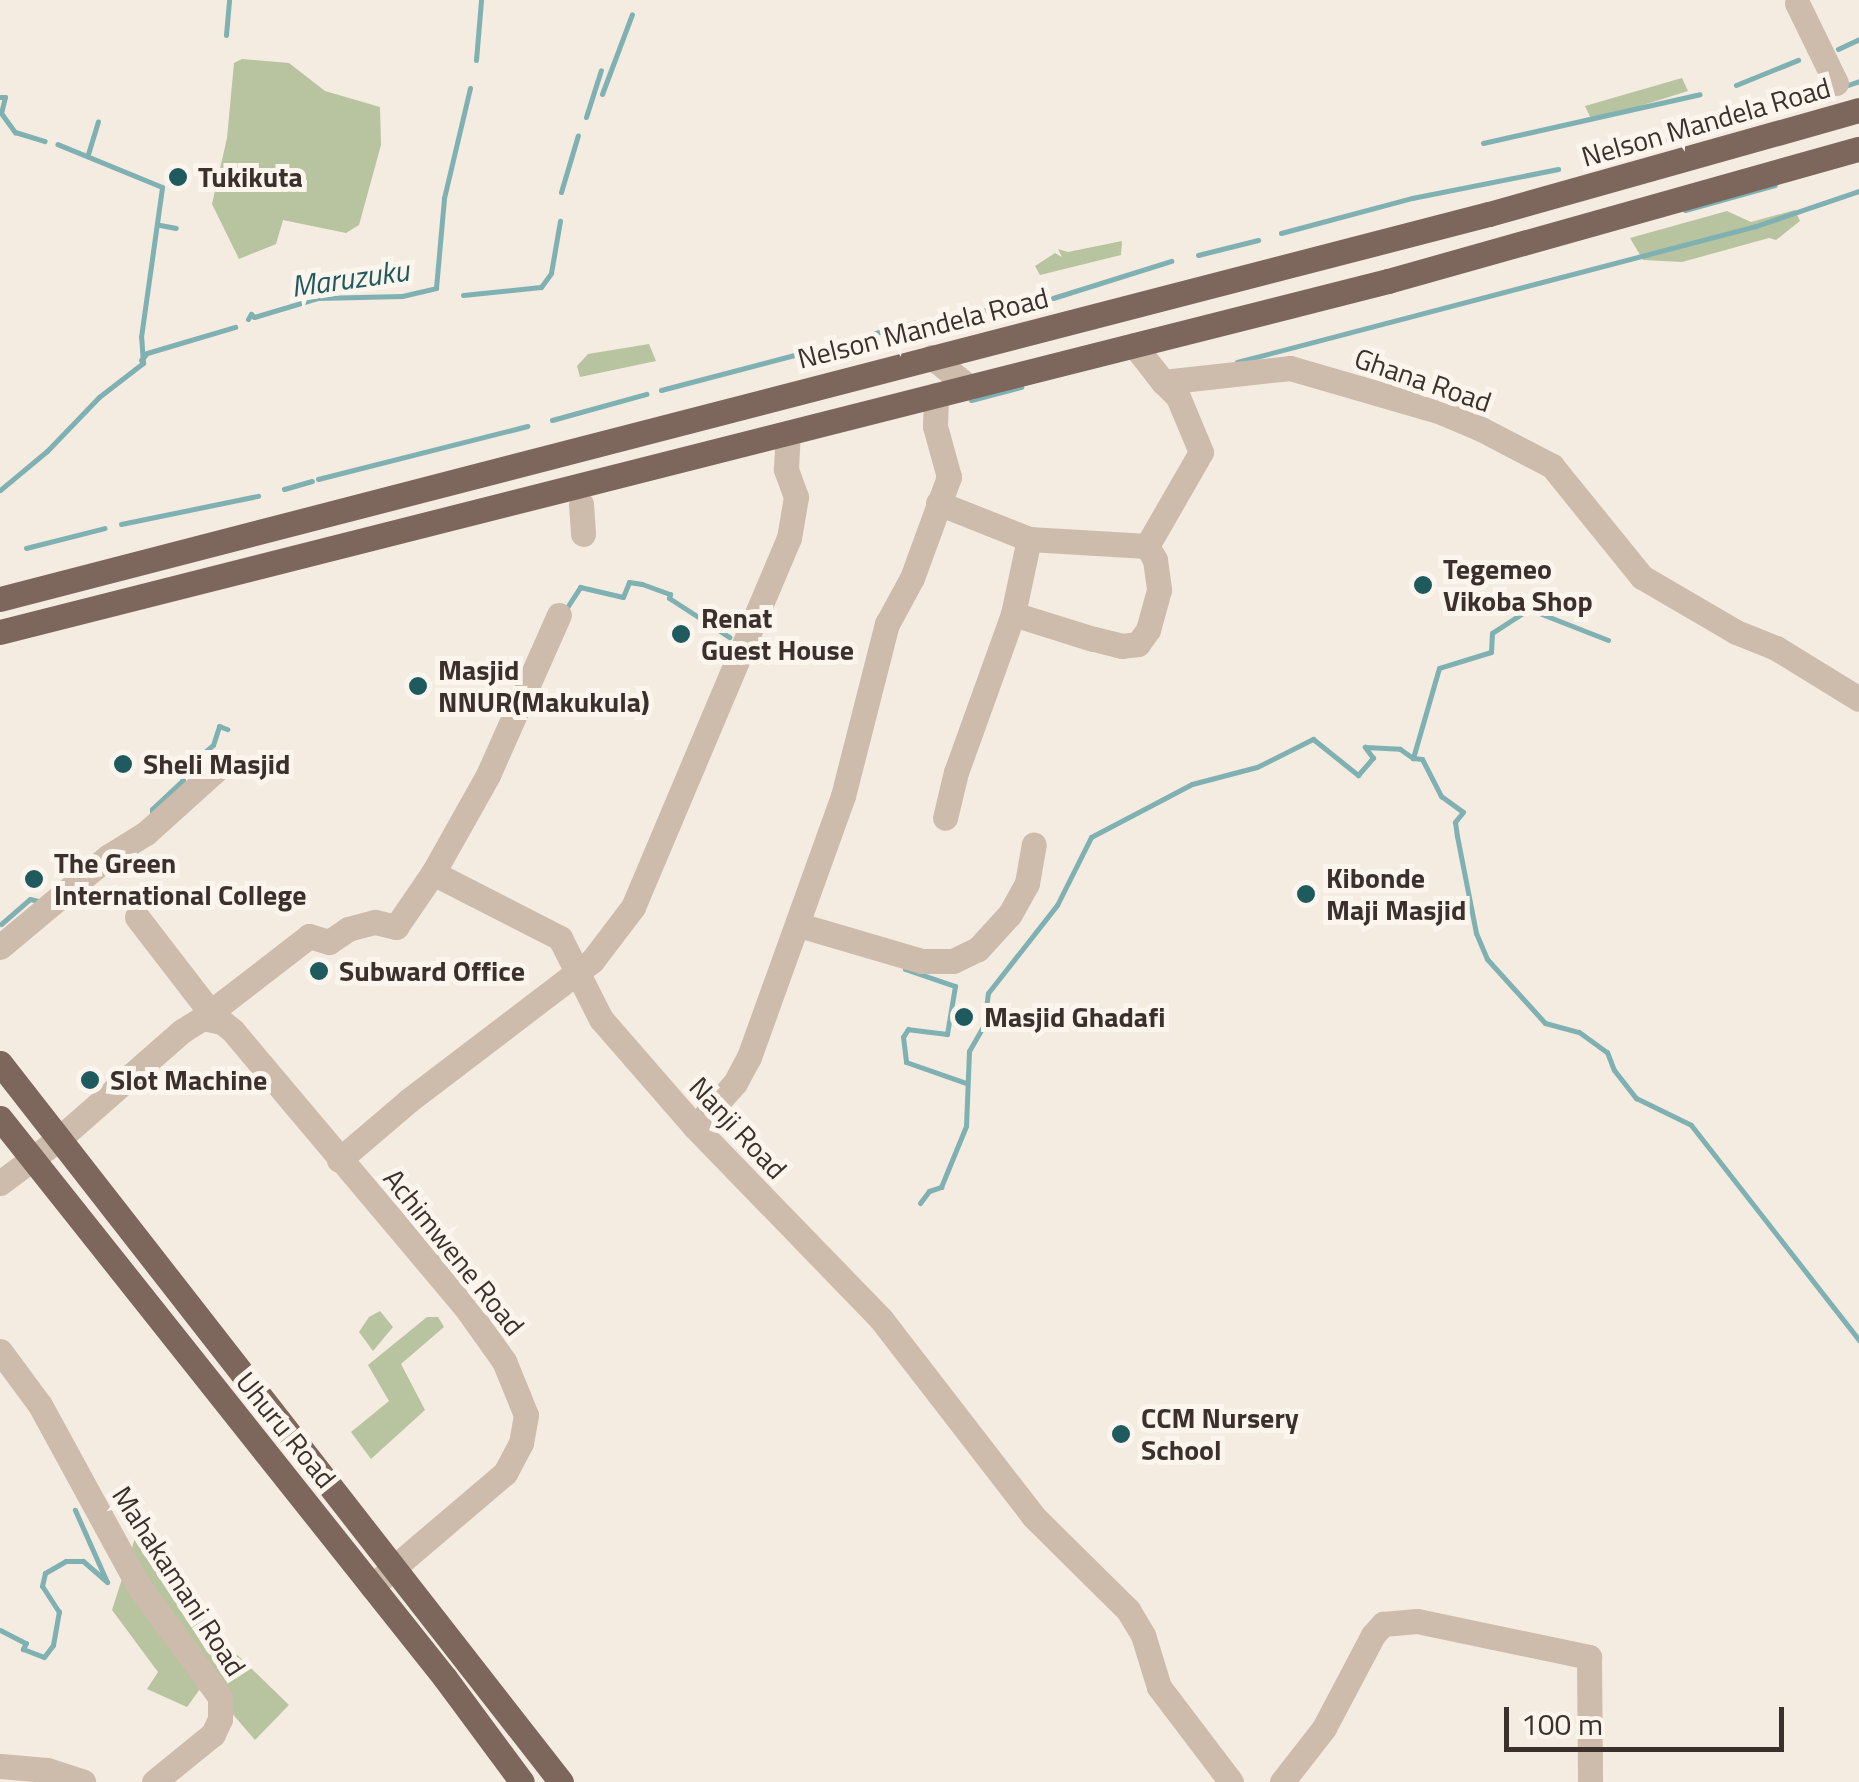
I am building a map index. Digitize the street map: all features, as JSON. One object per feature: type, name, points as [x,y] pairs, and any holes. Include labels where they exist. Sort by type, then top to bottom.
[{"type":"main road","name":"Nelson Mandela Road","points":[[0,599],[1489,214],[1859,110]]},
{"type":"main road","points":[[0,632],[1388,281],[1859,148]]},
{"type":"main road","name":"Uhuru Road","points":[[0,1063],[561,1782]]},
{"type":"main road","name":"Uhuru Road","points":[[0,1118],[372,1586],[522,1782]]},
{"type":"street","points":[[1796,3],[1836,83]]},
{"type":"street","points":[[1134,346],[1174,374],[1178,398],[1201,452],[1148,546]]},
{"type":"street","points":[[932,357],[969,387]]},
{"type":"street","name":"Ghana Road","points":[[1174,374],[1290,368],[1481,428],[1552,466],[1642,577],[1736,632],[1776,648],[1859,699]]},
{"type":"street","points":[[695,1127],[735,1083],[749,1058],[843,796],[887,624],[912,578],[948,477],[935,426],[936,396]]},
{"type":"street","points":[[339,1160],[408,1101],[575,973],[603,948],[633,907],[789,538],[796,497],[786,469],[788,433]]},
{"type":"street","points":[[938,502],[1030,538],[1148,546]]},
{"type":"street","points":[[581,504],[582,534]]},
{"type":"street","points":[[945,818],[956,772],[1013,614],[1030,538]]},
{"type":"street","points":[[1013,614],[1122,646],[1138,644],[1148,630],[1158,590],[1155,560],[1148,546]]},
{"type":"street","points":[[0,1184],[60,1138],[154,1052],[309,936],[329,942],[348,929],[375,922],[396,927],[433,873],[488,775],[559,615]]},
{"type":"street","points":[[0,947],[109,856],[146,833],[217,770]]},
{"type":"street","points":[[799,925],[921,961],[953,961],[978,949],[1010,914],[1027,883],[1034,845]]},
{"type":"street","name":"Nanji Road","points":[[433,873],[552,930],[560,938],[601,1019],[695,1127],[881,1319],[1034,1516],[1128,1610],[1144,1635],[1158,1687],[1231,1782]]},
{"type":"street","name":"Achimwene Road","points":[[138,918],[207,1015],[233,1031],[464,1305],[504,1360],[526,1415],[521,1443],[505,1473],[372,1586]]},
{"type":"street","name":"Mahakamani Road","points":[[0,1351],[40,1405],[138,1586],[220,1697],[220,1719],[213,1734],[159,1781]]},
{"type":"street","points":[[1282,1782],[1324,1728],[1374,1634],[1383,1624],[1417,1621],[1589,1657],[1590,1782]]},
{"type":"street","points":[[0,1766],[47,1770],[83,1782]]},
{"type":"green space","points":[[242,59],[289,63],[325,91],[380,107],[381,145],[359,225],[346,233],[283,220],[276,244],[239,259],[212,204],[227,138],[234,63]]},
{"type":"green space","points":[[1682,78],[1688,91],[1592,121],[1585,106]]},
{"type":"green space","points":[[1795,210],[1800,221],[1776,240],[1769,238],[1682,262],[1643,260],[1630,238],[1727,211],[1751,222]]},
{"type":"green space","points":[[1122,241],[1121,255],[1040,275],[1035,266],[1055,253],[1062,257],[1058,249],[1068,252]]},
{"type":"green space","points":[[649,344],[656,361],[580,377],[577,366],[588,354]]},
{"type":"green space","points":[[380,1311],[393,1327],[373,1351],[359,1332],[369,1317]]},
{"type":"green space","points":[[427,1317],[438,1317],[444,1327],[401,1364],[425,1410],[371,1459],[351,1432],[389,1401],[368,1365]]},
{"type":"green space","points":[[137,1532],[225,1643],[289,1705],[255,1740],[205,1682],[187,1707],[147,1689],[158,1672],[112,1610]]},
{"type":"waterway","points":[[226,35],[229,0]]},
{"type":"waterway","points":[[476,60],[481,0]]},
{"type":"waterway","points":[[602,94],[632,14]]},
{"type":"waterway","points":[[1838,49],[1859,39]]},
{"type":"waterway","points":[[1736,85],[1798,60]]},
{"type":"waterway","points":[[586,117],[601,70]]},
{"type":"waterway","points":[[1842,87],[1859,81]]},
{"type":"waterway","name":"Maruzuku","points":[[248,319],[251,314],[254,317],[318,298],[402,296],[436,288],[444,198],[470,88]]},
{"type":"waterway","points":[[1483,143],[1700,94]]},
{"type":"waterway","points":[[0,97],[5,97],[1,113],[15,132],[45,141]]},
{"type":"waterway","points":[[1750,117],[1806,99]]},
{"type":"waterway","points":[[88,154],[98,122]]},
{"type":"waterway","points":[[1600,157],[1706,129]]},
{"type":"waterway","points":[[561,192],[578,135]]},
{"type":"waterway","points":[[0,490],[47,451],[99,397],[143,363],[141,337],[162,187],[57,144]]},
{"type":"waterway","points":[[1281,233],[1412,198],[1558,169]]},
{"type":"waterway","points":[[1685,210],[1775,185]]},
{"type":"waterway","points":[[1237,362],[1756,226],[1859,191]]},
{"type":"waterway","points":[[463,295],[541,287],[551,273],[560,221]]},
{"type":"waterway","points":[[160,225],[176,228]]},
{"type":"waterway","points":[[1198,255],[1258,240]]},
{"type":"waterway","points":[[1053,298],[1171,261]]},
{"type":"waterway","points":[[943,316],[1029,304]]},
{"type":"waterway","points":[[853,339],[917,322]]},
{"type":"waterway","points":[[141,360],[147,353],[235,327]]},
{"type":"waterway","points":[[661,390],[848,341]]},
{"type":"waterway","points":[[971,400],[1021,387]]},
{"type":"waterway","points":[[552,420],[646,394]]},
{"type":"waterway","points":[[318,479],[527,426]]},
{"type":"waterway","points":[[284,489],[312,481]]},
{"type":"waterway","points":[[121,524],[258,496]]},
{"type":"waterway","points":[[26,548],[105,528]]},
{"type":"waterway","points":[[564,612],[580,587],[623,597],[629,582],[670,594],[669,598],[729,637]]},
{"type":"waterway","points":[[1608,640],[1529,609],[1492,633],[1491,652],[1439,668],[1413,758],[1422,759],[1441,796],[1463,812],[1455,822],[1457,836],[1476,933],[1487,959],[1545,1023],[1579,1032],[1607,1052],[1614,1070],[1636,1098],[1691,1125],[1859,1340]]},
{"type":"waterway","points":[[152,816],[152,809],[183,780],[180,773],[213,745],[219,726],[227,729]]},
{"type":"waterway","points":[[920,1203],[929,1191],[941,1187],[966,1126],[969,1051],[984,1025],[988,993],[1057,905],[1091,837],[1192,784],[1257,767],[1313,739],[1358,775],[1373,758],[1365,747],[1400,749],[1413,758]]},
{"type":"waterway","points":[[1,924],[30,899],[38,901]]},
{"type":"waterway","points":[[905,969],[955,986],[947,1034],[908,1029],[903,1037],[906,1062],[966,1083]]},
{"type":"waterway","points":[[0,1630],[26,1643],[23,1649],[44,1657],[53,1645],[59,1612],[42,1586],[45,1573],[66,1561],[83,1561],[107,1582],[75,1510]]},
{"type":"place","name":"Tukikuta","points":[[178,177]]},
{"type":"place","name":"Tegemeo Vikoba Shop","points":[[1423,585]]},
{"type":"place","name":"Renat Guest House","points":[[681,634]]},
{"type":"place","name":"Masjid NNUR(Makukula)","points":[[418,686]]},
{"type":"place","name":"Sheli Masjid","points":[[123,764]]},
{"type":"place","name":"The Green International College","points":[[34,879]]},
{"type":"place","name":"Kibonde Maji Masjid","points":[[1306,894]]},
{"type":"place","name":"Subward Office","points":[[319,971]]},
{"type":"place","name":"Masjid Ghadafi","points":[[964,1017]]},
{"type":"place","name":"Slot Machine","points":[[90,1080]]},
{"type":"place","name":"CCM Nursery School","points":[[1121,1434]]}]
